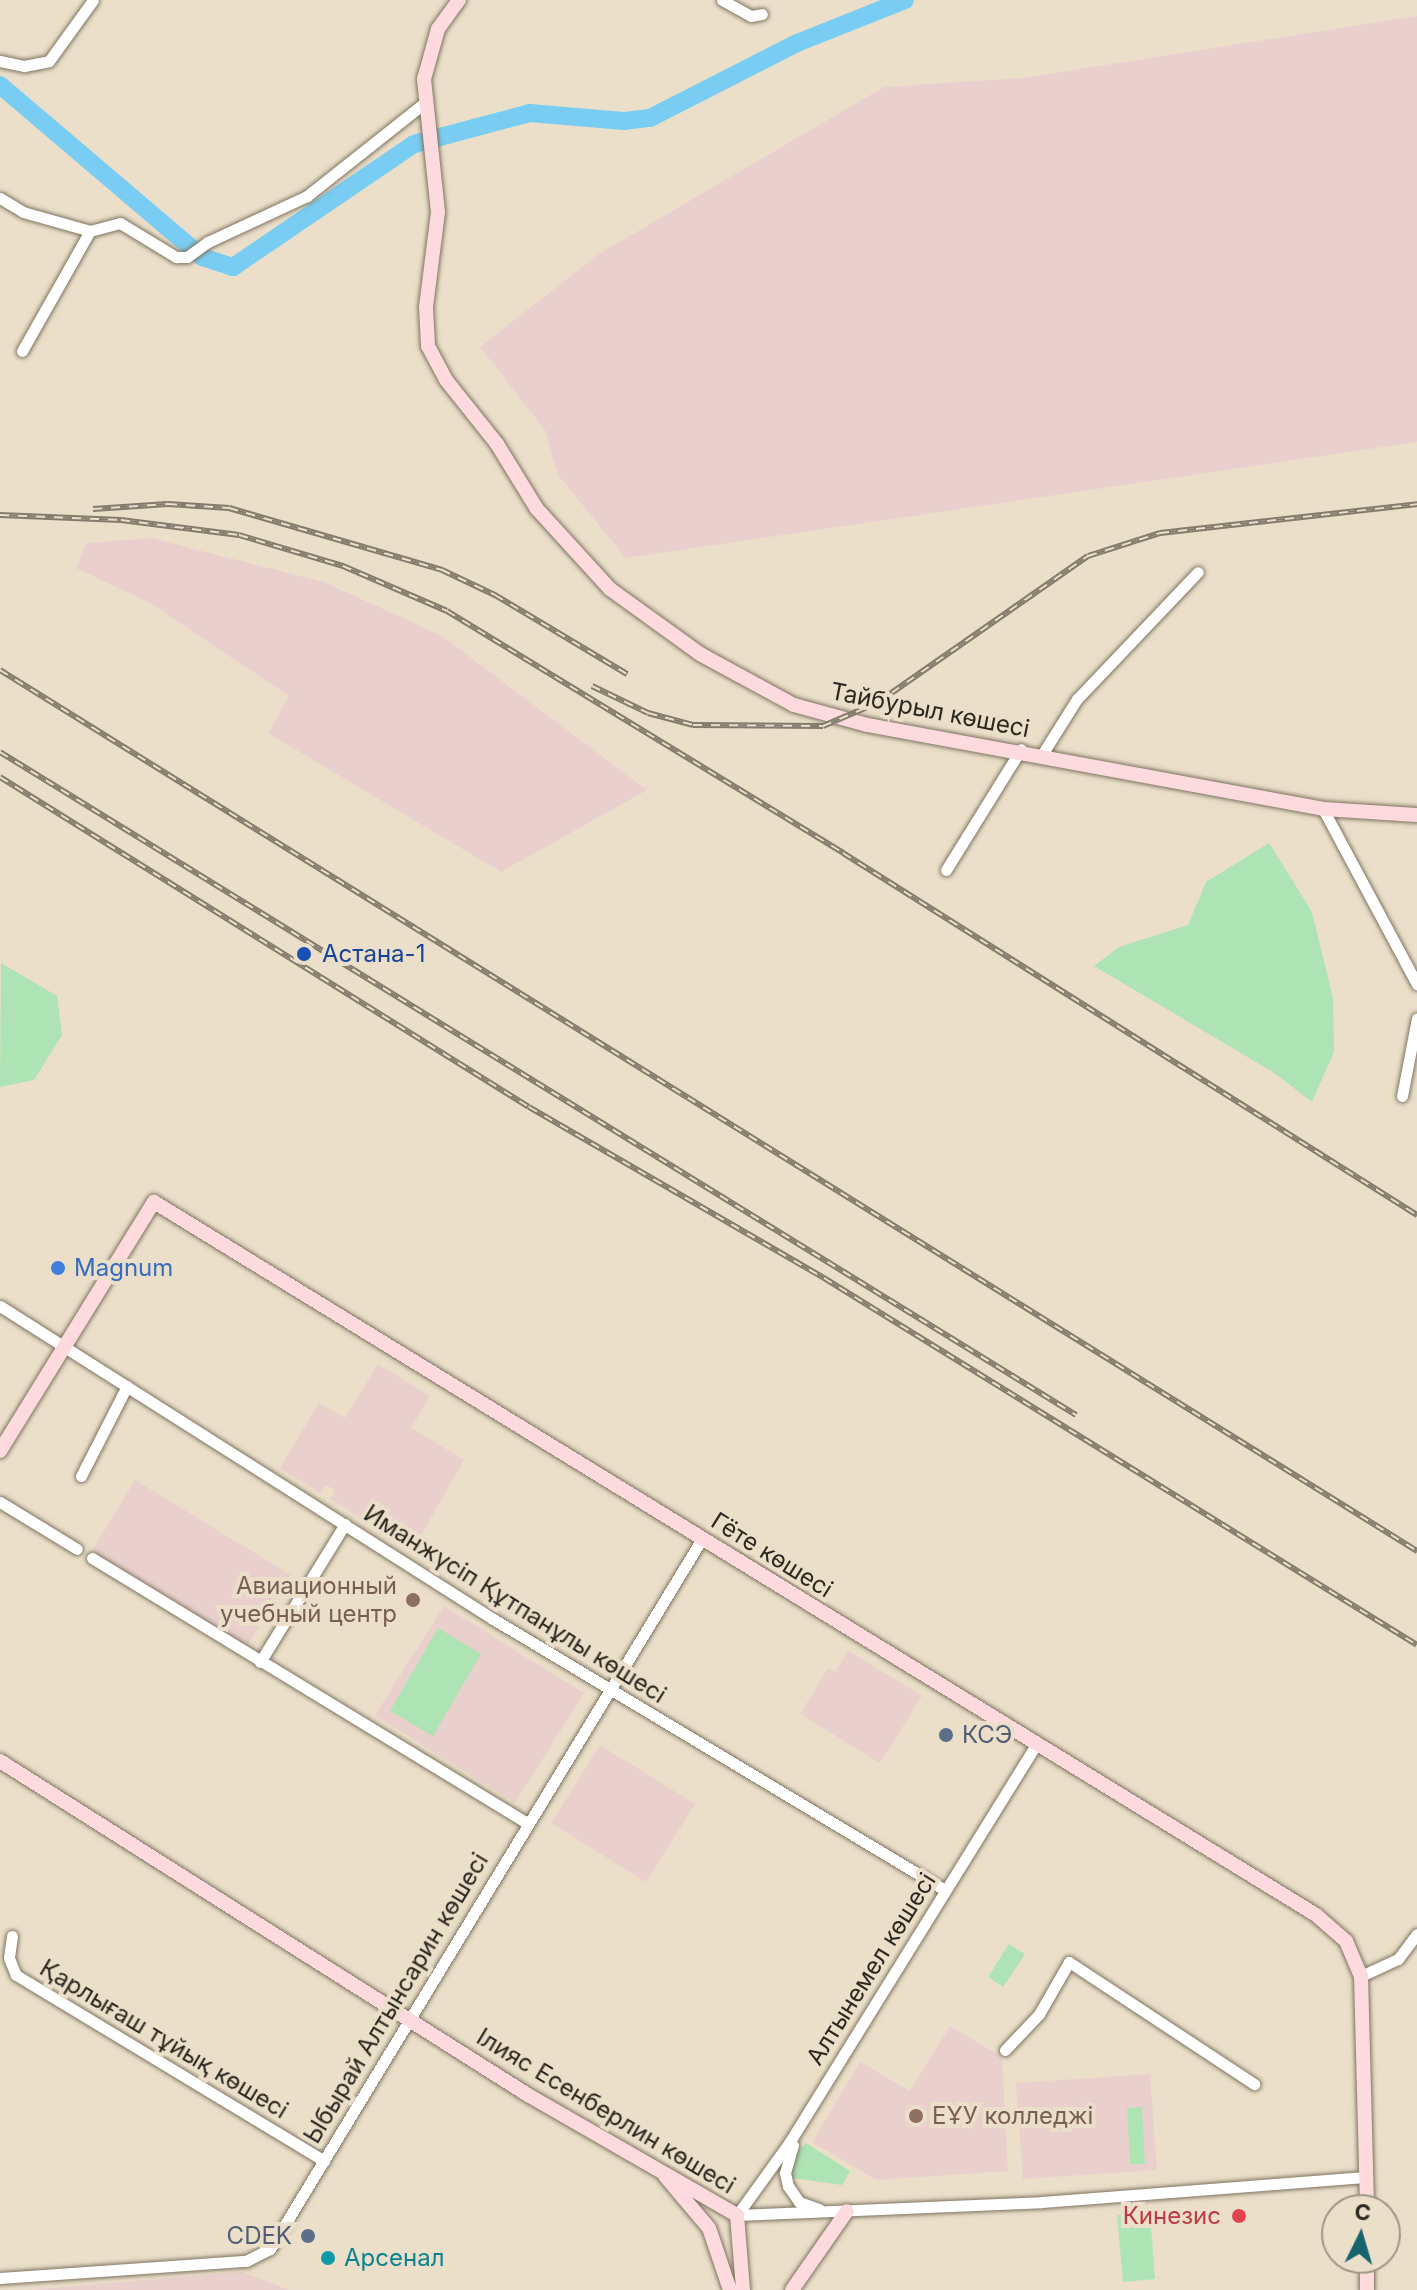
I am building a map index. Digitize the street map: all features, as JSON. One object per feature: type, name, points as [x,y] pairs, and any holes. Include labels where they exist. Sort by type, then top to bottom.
[{"type":"main road","points":[[423,104],[428,56],[459,0]]},
{"type":"main road","name":"Тайбурыл көшесі","points":[[423,104],[432,148],[437,230],[425,322],[433,359],[573,553],[610,589],[700,654],[794,705],[867,725],[1043,753],[1323,809],[1417,815]]},
{"type":"main road","name":"Гёте көшесі","points":[[68,1345],[154,1202],[1316,1915],[1346,1941],[1361,1976],[1367,2194]]},
{"type":"main road","points":[[0,1451],[68,1345]]},
{"type":"main road","name":"Ілияс Есенберлин көшесі","points":[[0,1761],[528,2095],[737,2215]]},
{"type":"main road","points":[[0,1770],[37,1784]]},
{"type":"main road","points":[[656,2167],[709,2228],[730,2290]]},
{"type":"main road","points":[[792,2290],[847,2211]]},
{"type":"main road","points":[[737,2215],[743,2290]]},
{"type":"street","points":[[0,61],[24,66],[49,61],[93,0]]},
{"type":"street","points":[[722,0],[751,16],[762,14]]},
{"type":"street","points":[[0,198],[23,212],[90,231],[120,223],[176,257],[187,257],[208,242],[307,196],[423,104]]},
{"type":"street","points":[[22,351],[90,231]]},
{"type":"street","points":[[1043,753],[1077,699],[1198,572]]},
{"type":"street","points":[[946,870],[1021,749]]},
{"type":"street","points":[[1323,809],[1417,983],[1417,991]]},
{"type":"street","points":[[1402,1096],[1417,1018]]},
{"type":"street","name":"Иманжүсіп Құтпанұлы көшесі","points":[[0,1306],[68,1345],[127,1386],[609,1691],[945,1890]]},
{"type":"street","points":[[81,1476],[127,1386]]},
{"type":"street","points":[[0,1502],[77,1549]]},
{"type":"street","points":[[260,1662],[345,1524]]},
{"type":"street","name":"Ыбырай Алтынсарин көшесі","points":[[0,2278],[257,2258],[270,2249],[703,1537]]},
{"type":"street","points":[[92,1558],[527,1823]]},
{"type":"street","name":"Алтынемел көшесі","points":[[737,2215],[809,2111],[1037,1743]]},
{"type":"street","points":[[1361,1976],[1398,1959],[1417,1934]]},
{"type":"street","name":"Қарлығаш тұйық көшесі","points":[[12,1936],[9,1958],[16,1975],[324,2161]]},
{"type":"street","points":[[1005,2050],[1039,2014],[1069,1962],[1254,2084]]},
{"type":"street","points":[[809,2111],[789,2156],[788,2186],[811,2207],[847,2211]]},
{"type":"street","name":"Ілияс Есенберлин көшесі","points":[[737,2215],[847,2211],[1366,2177]]},
{"type":"shaded area","points":[[1417,16],[1417,442],[626,558],[558,475],[545,430],[480,347],[599,254],[884,87],[1023,78]]},
{"type":"shaded area","points":[[151,538],[324,582],[442,636],[647,790],[501,872],[268,733],[289,696],[150,603],[76,568],[86,543]]},
{"type":"shaded area","points":[[378,1364],[430,1396],[411,1428],[464,1460],[413,1549],[330,1499],[335,1490],[326,1485],[320,1493],[280,1468],[319,1403],[345,1418]]},
{"type":"shaded area","points":[[135,1480],[291,1575],[247,1646],[92,1551]]},
{"type":"shaded area","points":[[444,1606],[584,1693],[515,1803],[375,1715]]},
{"type":"shaded area","points":[[849,1651],[922,1696],[880,1763],[800,1714],[828,1668],[835,1672]]},
{"type":"shaded area","points":[[600,1745],[695,1804],[646,1882],[551,1823]]},
{"type":"shaded area","name":"ЕҰУ колледжі","points":[[950,2026],[1002,2057],[1008,2171],[876,2180],[812,2142],[860,2062],[910,2091]]},
{"type":"shaded area","points":[[1150,2074],[1157,2170],[1023,2179],[1016,2083]]},
{"type":"shaded area","points":[[242,2272],[289,2290],[28,2290]]},
{"type":"green space","points":[[1269,843],[1312,912],[1333,998],[1334,1052],[1312,1102],[1273,1072],[1094,966],[1119,947],[1188,925],[1206,882]]},
{"type":"green space","points":[[1,963],[57,996],[62,1035],[34,1080],[0,1087]]},
{"type":"green space","points":[[438,1628],[481,1654],[433,1736],[390,1711]]},
{"type":"green space","points":[[1009,1944],[1025,1954],[1003,1987],[988,1977]]},
{"type":"green space","points":[[1142,2107],[1145,2164],[1130,2164],[1127,2108]]},
{"type":"green space","points":[[806,2143],[850,2171],[842,2185],[792,2178],[789,2161]]},
{"type":"green space","points":[[1150,2213],[1155,2279],[1123,2282],[1117,2215]]},
{"type":"waterway","points":[[0,85],[202,257],[233,267],[414,144],[530,113],[624,121],[650,118],[797,43],[905,0]]},
{"type":"railway","points":[[93,509],[168,504],[229,508],[442,570],[495,595],[627,674]]},
{"type":"railway","points":[[592,686],[648,713],[693,725],[823,726],[877,703],[1088,556],[1160,533],[1417,504]]},
{"type":"railway","points":[[0,515],[121,520],[239,535],[343,566],[447,611],[843,853],[1417,1215]]},
{"type":"railway","points":[[0,670],[1417,1551]]},
{"type":"railway","points":[[0,752],[1076,1415]]},
{"type":"railway","points":[[0,777],[529,1107],[824,1278],[1417,1645]]},
{"type":"place","name":"Астана-1","points":[[304,954]]},
{"type":"place","name":"Magnum","points":[[58,1268]]},
{"type":"place","name":"Авиационный учебный центр","points":[[413,1600]]},
{"type":"place","name":"КСЭ","points":[[946,1735]]},
{"type":"place","name":"ЕҰУ колледжі","points":[[916,2116]]},
{"type":"place","name":"Кинезис","points":[[1239,2216]]},
{"type":"place","name":"CDEK","points":[[308,2236]]},
{"type":"place","name":"Арсенал","points":[[328,2258]]}]
